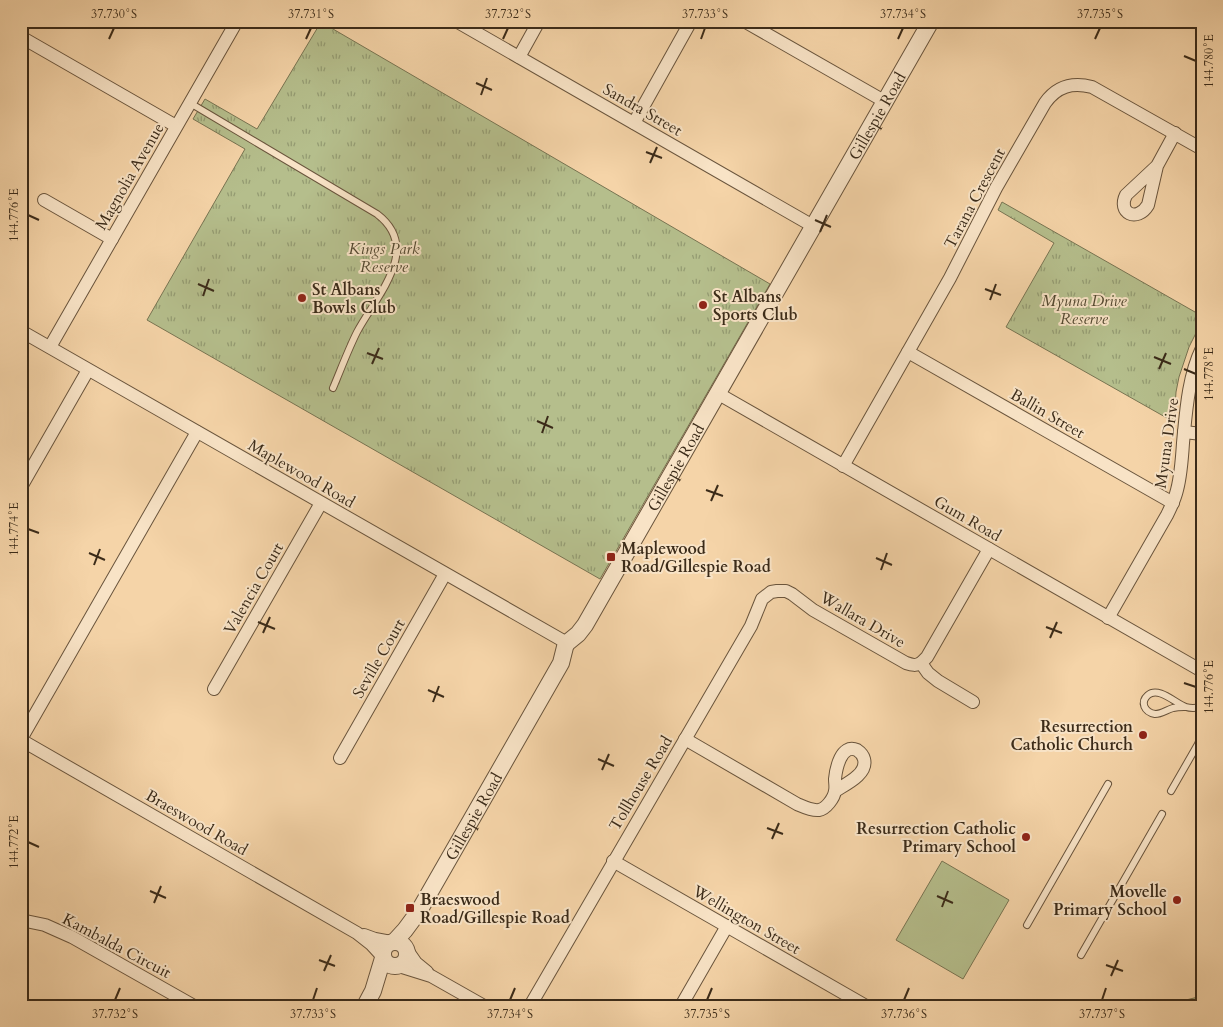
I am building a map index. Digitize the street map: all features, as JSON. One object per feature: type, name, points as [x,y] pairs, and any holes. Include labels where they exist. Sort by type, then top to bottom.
[{"type":"street","name":"Magnolia Avenue","points":[[50,348],[237,21]]},
{"type":"street","name":"Sandra Street","points":[[456,21],[813,226]]},
{"type":"street","points":[[519,57],[540,21]]},
{"type":"street","points":[[634,123],[691,21]]},
{"type":"street","points":[[744,21],[884,102]]},
{"type":"street","name":"Gillespie Road","points":[[365,1006],[373,991],[386,977],[406,930],[419,911],[562,663],[567,643],[585,625],[931,21]]},
{"type":"street","points":[[21,37],[176,126]]},
{"type":"street","name":"Tarana Crescent","points":[[843,466],[950,278],[996,188],[1045,103],[1053,93],[1071,85],[1084,85],[1092,88],[1202,149]]},
{"type":"street","points":[[1157,166],[1175,133]]},
{"type":"street","points":[[44,200],[112,239]]},
{"type":"street","name":"Maplewood Road","points":[[21,331],[567,643]]},
{"type":"street","name":"Myuna Drive","points":[[1108,618],[1173,503],[1179,480],[1191,380],[1202,348]]},
{"type":"street","name":"Ballin Street","points":[[908,352],[1173,503]]},
{"type":"street","points":[[21,487],[88,370]]},
{"type":"street","name":"Gum Road","points":[[717,393],[1202,671]]},
{"type":"street","points":[[21,739],[196,432]]},
{"type":"street","points":[[1184,432],[1202,434]]},
{"type":"street","name":"Valencia Court","points":[[214,689],[321,503]]},
{"type":"street","points":[[973,702],[938,682],[921,663],[927,656],[989,549]]},
{"type":"street","name":"Seville Court","points":[[340,758],[445,574]]},
{"type":"street","name":"Wallara Drive","points":[[786,591],[813,610],[906,663],[911,665],[921,663]]},
{"type":"street","name":"Tollhouse Road","points":[[530,1006],[751,626],[760,602],[771,592],[786,591]]},
{"type":"street","name":"Braeswood Road","points":[[21,739],[357,933],[375,939],[395,954]]},
{"type":"street","points":[[685,739],[797,804],[809,809],[816,811],[825,808],[835,791]]},
{"type":"street","name":"Wellington Street","points":[[613,861],[866,1006]]},
{"type":"street","name":"Kambalda Circuit","points":[[21,920],[45,925],[72,936],[194,1006]]},
{"type":"street","points":[[681,1006],[727,926]]},
{"type":"street","points":[[395,954],[416,963],[431,976],[484,1006]]},
{"type":"lane","points":[[190,104],[377,214],[393,232],[397,248],[394,268],[358,330],[333,388]]},
{"type":"lane","points":[[1184,707],[1167,696],[1154,692],[1150,693],[1143,703],[1146,711],[1156,714],[1163,713],[1172,708],[1202,707]]},
{"type":"lane","points":[[1171,792],[1202,734]]},
{"type":"lane","points":[[1027,925],[1108,784]]},
{"type":"lane","points":[[1081,955],[1162,814]]},
{"type":"green space","name":"Kings Park Reserve","points":[[321,22],[770,284],[600,579],[147,320],[245,149],[193,119],[205,99],[257,129]]},
{"type":"green space","name":"Myuna Drive Reserve","points":[[1002,202],[1202,316],[1202,321],[1189,347],[1179,377],[1174,422],[1006,327],[1054,243],[998,210]]},
{"type":"green space","points":[[942,861],[1009,900],[963,979],[896,940]]},
{"type":"green space","points":[[1202,996],[1202,1006],[1175,1006],[1186,1000]]},
{"type":"place","name":"St Albans Bowls Club","points":[[302,298]]},
{"type":"place","name":"St Albans Sports Club","points":[[703,305]]},
{"type":"place","name":"Maplewood Road/Gillespie Road","points":[[611,557]]},
{"type":"place","name":"Resurrection Catholic Church","points":[[1143,735]]},
{"type":"place","name":"Resurrection Catholic Primary School","points":[[1026,837]]},
{"type":"place","name":"Movelle Primary School","points":[[1177,900]]},
{"type":"place","name":"Braeswood Road/Gillespie Road","points":[[410,908]]}]
